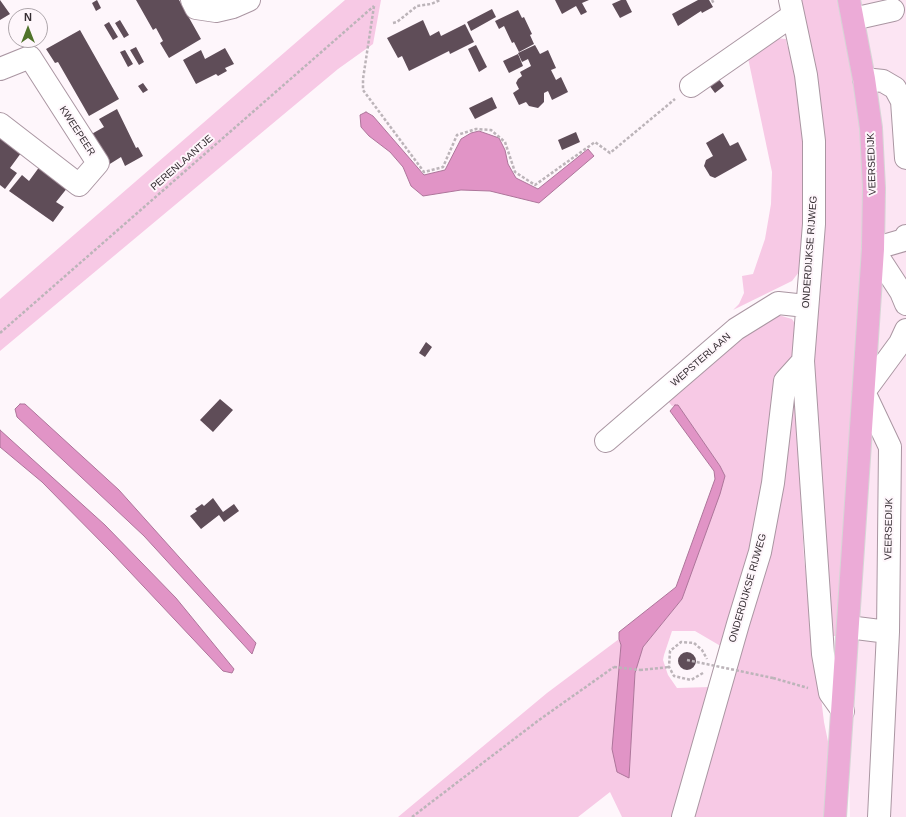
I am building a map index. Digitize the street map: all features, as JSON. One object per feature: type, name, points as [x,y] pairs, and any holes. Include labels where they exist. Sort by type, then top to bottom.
[{"type":"main road","name":"VEERSEDIJK","points":[[835,817],[873,249],[874,188],[871,128],[864,79],[851,9]]},
{"type":"street","points":[[192,0],[196,8],[216,11],[233,7],[249,0]]},
{"type":"street","points":[[691,86],[792,8]]},
{"type":"street","name":"ONDERDIJKSE RIJWEG","points":[[792,8],[806,76],[814,141],[814,224],[806,306],[803,361],[823,654],[830,693],[843,711]]},
{"type":"street","points":[[851,9],[893,10]]},
{"type":"street","name":"KWEEPEER","points":[[0,69],[30,57],[98,163],[79,185],[0,124]]},
{"type":"street","points":[[864,79],[882,81],[895,88],[902,101],[906,158]]},
{"type":"street","points":[[906,236],[898,242],[873,249],[901,292],[906,304]]},
{"type":"street","name":"WEPSTERLAAN","points":[[606,441],[736,329],[778,303],[806,306]]},
{"type":"street","points":[[864,392],[900,343],[906,330]]},
{"type":"street","name":"ONDERDIJKSE RIJWEG","points":[[683,817],[727,661],[760,552],[773,483],[785,380],[803,361]]},
{"type":"street","name":"VEERSEDIJK","points":[[864,392],[890,447],[888,632],[879,817]]},
{"type":"street","points":[[848,627],[888,632]]},
{"type":"path","points":[[393,23],[397,22],[417,6],[431,4],[440,0]]},
{"type":"path","points":[[712,0],[714,4]]},
{"type":"path","name":"PERENLAANTJE","points":[[0,332],[374,6],[363,79],[363,90],[424,172],[443,167],[457,135],[476,129],[491,130],[505,142],[515,172],[535,185],[595,142],[610,153],[691,86]]},
{"type":"path","points":[[704,672],[690,680],[674,676],[669,667],[670,651],[682,642],[694,644],[702,650],[706,659],[705,665]]},
{"type":"path","points":[[706,659],[727,661]]},
{"type":"path","points":[[687,660],[774,678],[830,693]]},
{"type":"path","points":[[412,817],[538,720],[614,667],[640,670],[669,667]]},
{"type":"shaded area","points":[[345,0],[381,0],[373,44],[338,69],[0,351],[0,299]]},
{"type":"shaded area","points":[[798,0],[837,0],[855,86],[863,161],[863,237],[837,636],[831,636],[814,408],[814,345]]},
{"type":"shaded area","points":[[837,0],[906,0],[906,817],[850,817]]},
{"type":"shaded area","points":[[774,38],[786,39],[787,45],[793,57],[801,95],[809,208],[799,272],[792,281],[733,310],[739,304],[744,293],[742,276],[753,274],[765,239],[771,204],[772,172],[748,58]]},
{"type":"shaded area","points":[[366,112],[373,116],[424,175],[445,170],[461,139],[471,133],[479,131],[499,138],[505,150],[508,164],[516,178],[538,189],[588,149],[594,156],[539,203],[490,191],[461,190],[423,196],[411,186],[403,167],[390,152],[369,136],[361,127],[360,115]]},
{"type":"shaded area","points":[[775,314],[792,319],[799,330],[793,358],[776,373],[769,465],[758,528],[724,648],[695,631],[672,631],[664,655],[663,660],[668,675],[677,688],[710,687],[674,817],[622,817],[610,792],[578,817],[398,817],[547,693],[619,639],[621,645],[617,772],[629,777],[635,673],[643,647],[682,599],[720,466],[678,405],[672,406],[667,400],[761,319]]},
{"type":"shaded area","points":[[795,387],[804,558],[824,722],[833,766],[826,817],[692,817]]},
{"type":"shaded area","points":[[20,404],[25,404],[119,490],[256,643],[252,654],[144,536],[17,417],[15,409]]},
{"type":"shaded area","points":[[675,405],[678,405],[720,466],[725,476],[720,494],[682,599],[643,647],[635,673],[629,778],[617,772],[612,749],[621,645],[619,632],[676,587],[715,479],[714,471],[670,411]]},
{"type":"shaded area","points":[[0,430],[105,525],[176,598],[234,669],[232,673],[223,671],[113,554],[42,482],[0,447]]},
{"type":"building","points":[[0,0],[8,11],[8,15],[0,20]]},
{"type":"building","points":[[97,0],[101,8],[96,11],[92,3]]},
{"type":"building","points":[[136,0],[179,0],[201,39],[169,58],[160,43],[163,41],[156,28],[153,30]]},
{"type":"building","points":[[555,0],[589,0],[582,3],[587,12],[581,15],[576,6],[562,14]]},
{"type":"building","points":[[621,0],[626,0],[632,12],[620,18],[612,4]]},
{"type":"building","points":[[698,0],[709,0],[713,7],[702,13],[701,11],[678,26],[672,14]]},
{"type":"building","points":[[492,9],[496,17],[471,31],[467,22]]},
{"type":"building","points":[[518,10],[522,18],[524,17],[532,34],[530,35],[534,44],[519,52],[514,42],[512,43],[504,26],[499,29],[495,21]]},
{"type":"building","points":[[120,20],[129,35],[124,38],[115,23]]},
{"type":"building","points":[[423,20],[430,36],[439,31],[441,36],[465,24],[474,42],[450,54],[449,51],[409,71],[402,56],[398,58],[387,38]]},
{"type":"building","points":[[109,22],[118,37],[113,40],[104,25]]},
{"type":"building","points":[[80,30],[119,99],[89,116],[58,62],[55,63],[46,49]]},
{"type":"building","points":[[476,45],[487,67],[479,72],[468,49]]},
{"type":"building","points":[[535,45],[540,54],[548,50],[556,68],[551,70],[556,80],[561,77],[568,92],[552,100],[548,91],[544,93],[544,102],[538,108],[529,106],[526,102],[519,105],[513,93],[519,89],[516,83],[522,76],[520,72],[531,66],[528,59],[522,62],[518,53]]},
{"type":"building","points":[[136,47],[144,62],[139,65],[130,50]]},
{"type":"building","points":[[225,48],[234,64],[225,68],[227,71],[218,76],[216,74],[196,84],[183,60],[201,50],[205,59]]},
{"type":"building","points":[[125,50],[133,64],[128,67],[120,52]]},
{"type":"building","points":[[518,54],[523,66],[509,73],[503,61]]},
{"type":"building","points":[[715,74],[724,86],[715,93],[706,81]]},
{"type":"building","points":[[143,83],[148,90],[143,93],[138,86]]},
{"type":"building","points":[[492,97],[497,108],[475,119],[469,108]]},
{"type":"building","points":[[117,109],[136,148],[138,147],[143,156],[125,166],[121,157],[105,167],[88,136],[104,127],[99,119]]},
{"type":"building","points":[[576,132],[580,142],[562,150],[558,140]]},
{"type":"building","points":[[723,133],[730,146],[738,142],[747,160],[715,178],[710,176],[704,166],[706,160],[713,156],[706,143]]},
{"type":"building","points":[[0,135],[21,153],[10,168],[17,173],[5,189],[0,185]]},
{"type":"building","points":[[40,166],[68,187],[56,202],[64,207],[53,222],[9,191],[22,175],[29,181]]},
{"type":"building","points":[[426,342],[432,347],[425,357],[419,353]]},
{"type":"building","points":[[220,399],[233,410],[213,432],[200,420]]},
{"type":"building","points":[[213,498],[223,512],[234,504],[239,511],[224,522],[219,515],[201,529],[190,516],[197,511],[195,509],[202,504],[204,506]]},
{"type":"building","points":[[687,652],[693,655],[696,661],[693,667],[687,670],[681,667],[678,661],[681,655]]}]
